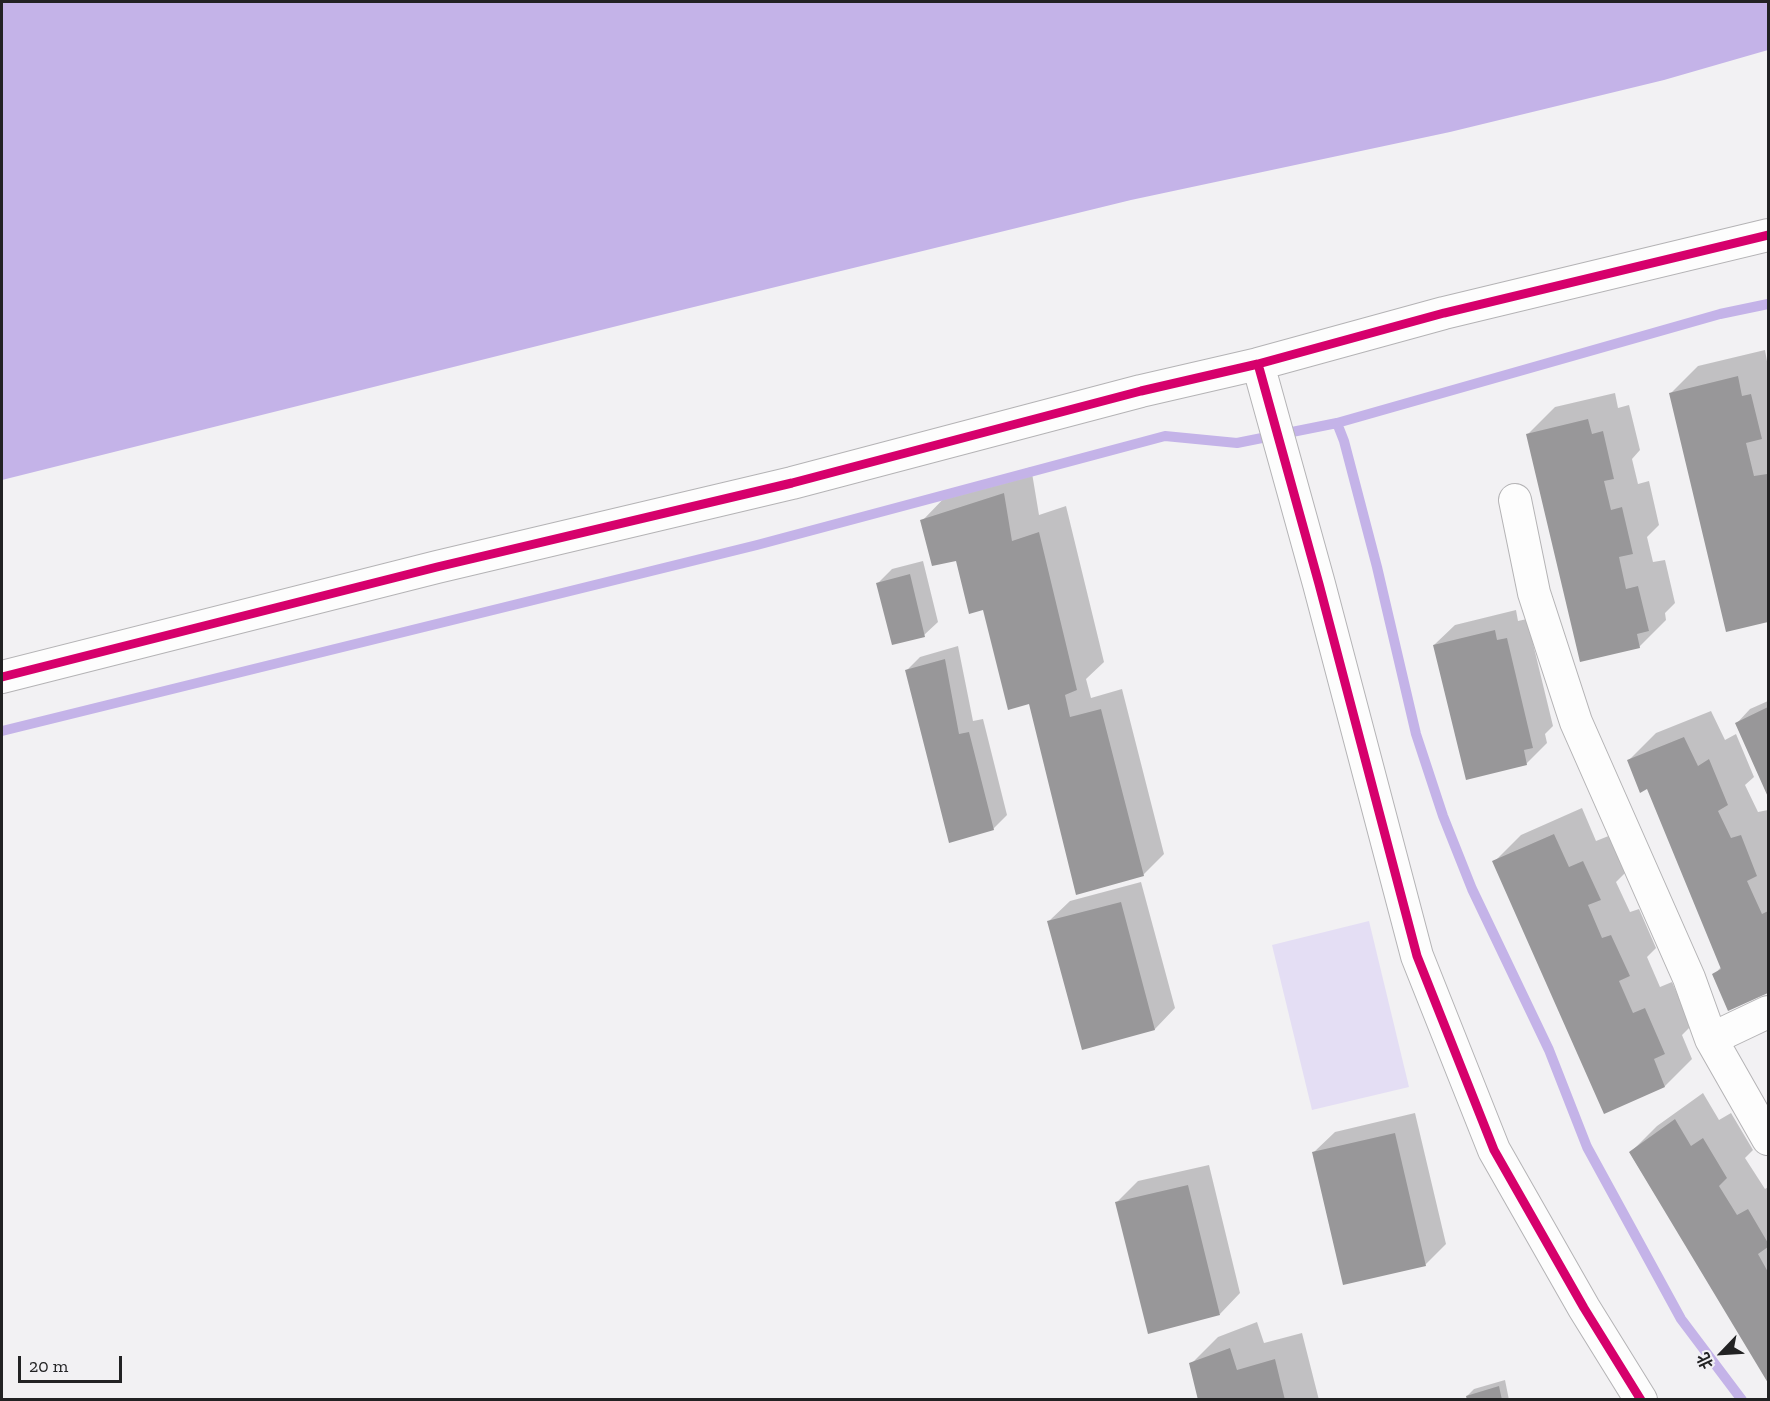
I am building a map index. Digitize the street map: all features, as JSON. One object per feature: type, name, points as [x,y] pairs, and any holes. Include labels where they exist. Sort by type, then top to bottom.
[{"type":"street","points":[[2,677],[437,567],[792,483],[1142,391],[1258,364],[1444,313],[1768,235]]},
{"type":"street","points":[[1258,364],[1319,584],[1417,956],[1494,1149],[1584,1308],[1641,1400]]},
{"type":"street","points":[[1515,500],[1534,592],[1576,722],[1689,978],[1711,1039],[1768,1139]]},
{"type":"street","points":[[1711,1039],[1768,1012]]},
{"type":"shaded area","points":[[2,2],[1768,2],[1768,50],[1664,80],[1450,132],[1131,200],[2,480]]},
{"type":"shaded area","points":[[1369,921],[1409,1087],[1312,1110],[1272,945]]},
{"type":"building","points":[[1738,376],[1742,396],[1751,394],[1762,439],[1746,443],[1754,476],[1767,474],[1768,479],[1768,622],[1726,632],[1669,393]]},
{"type":"building","points":[[1588,419],[1592,434],[1603,431],[1614,479],[1604,481],[1611,510],[1622,507],[1633,554],[1619,557],[1626,589],[1638,586],[1649,631],[1637,634],[1640,648],[1580,662],[1526,434]]},
{"type":"building","points":[[1004,493],[1012,541],[1039,532],[1077,690],[1065,695],[1070,717],[1101,709],[1144,876],[1076,895],[1029,704],[1008,710],[983,610],[969,614],[956,561],[932,566],[920,520]]},
{"type":"building","points":[[910,574],[925,637],[892,645],[876,583]]},
{"type":"building","points":[[1495,630],[1497,640],[1507,638],[1533,748],[1524,750],[1527,765],[1466,780],[1433,645]]},
{"type":"building","points":[[945,659],[959,734],[969,732],[994,830],[949,843],[905,670]]},
{"type":"building","points":[[1768,707],[1768,797],[1735,723]]},
{"type":"building","points":[[1684,737],[1698,766],[1709,759],[1728,805],[1718,811],[1731,838],[1741,835],[1757,876],[1747,881],[1762,914],[1768,911],[1768,993],[1728,1011],[1712,974],[1721,969],[1647,789],[1640,793],[1627,760]]},
{"type":"building","points":[[1554,834],[1569,867],[1583,861],[1601,900],[1588,905],[1602,938],[1611,935],[1630,976],[1619,981],[1633,1013],[1645,1008],[1665,1054],[1654,1059],[1665,1087],[1604,1114],[1492,861]]},
{"type":"building","points":[[1121,902],[1155,1030],[1082,1050],[1047,921]]},
{"type":"building","points":[[1675,1119],[1691,1146],[1703,1138],[1727,1178],[1719,1186],[1737,1215],[1748,1209],[1768,1243],[1768,1247],[1758,1254],[1768,1272],[1768,1383],[1629,1152]]},
{"type":"building","points":[[1395,1133],[1426,1266],[1343,1285],[1312,1152]]},
{"type":"building","points":[[1188,1185],[1220,1315],[1148,1334],[1115,1202]]},
{"type":"building","points":[[1230,1348],[1237,1370],[1275,1359],[1285,1400],[1198,1400],[1189,1363]]},
{"type":"building","points":[[1499,1386],[1502,1400],[1467,1400],[1466,1396]]},
{"type":"waterway","points":[[2,731],[757,545],[1165,436],[1237,443],[1337,423],[1720,314],[1768,304]]},
{"type":"waterway","points":[[1337,423],[1344,441],[1377,567],[1416,734],[1443,816],[1472,889],[1549,1050],[1587,1147],[1681,1319],[1742,1400]]},
{"type":"cycle path","points":[[2,677],[437,567],[792,483],[1141,391],[1258,364],[1444,313],[1768,235]]},
{"type":"cycle path","points":[[1258,364],[1319,584],[1417,956],[1494,1150],[1584,1308],[1641,1400]]}]
